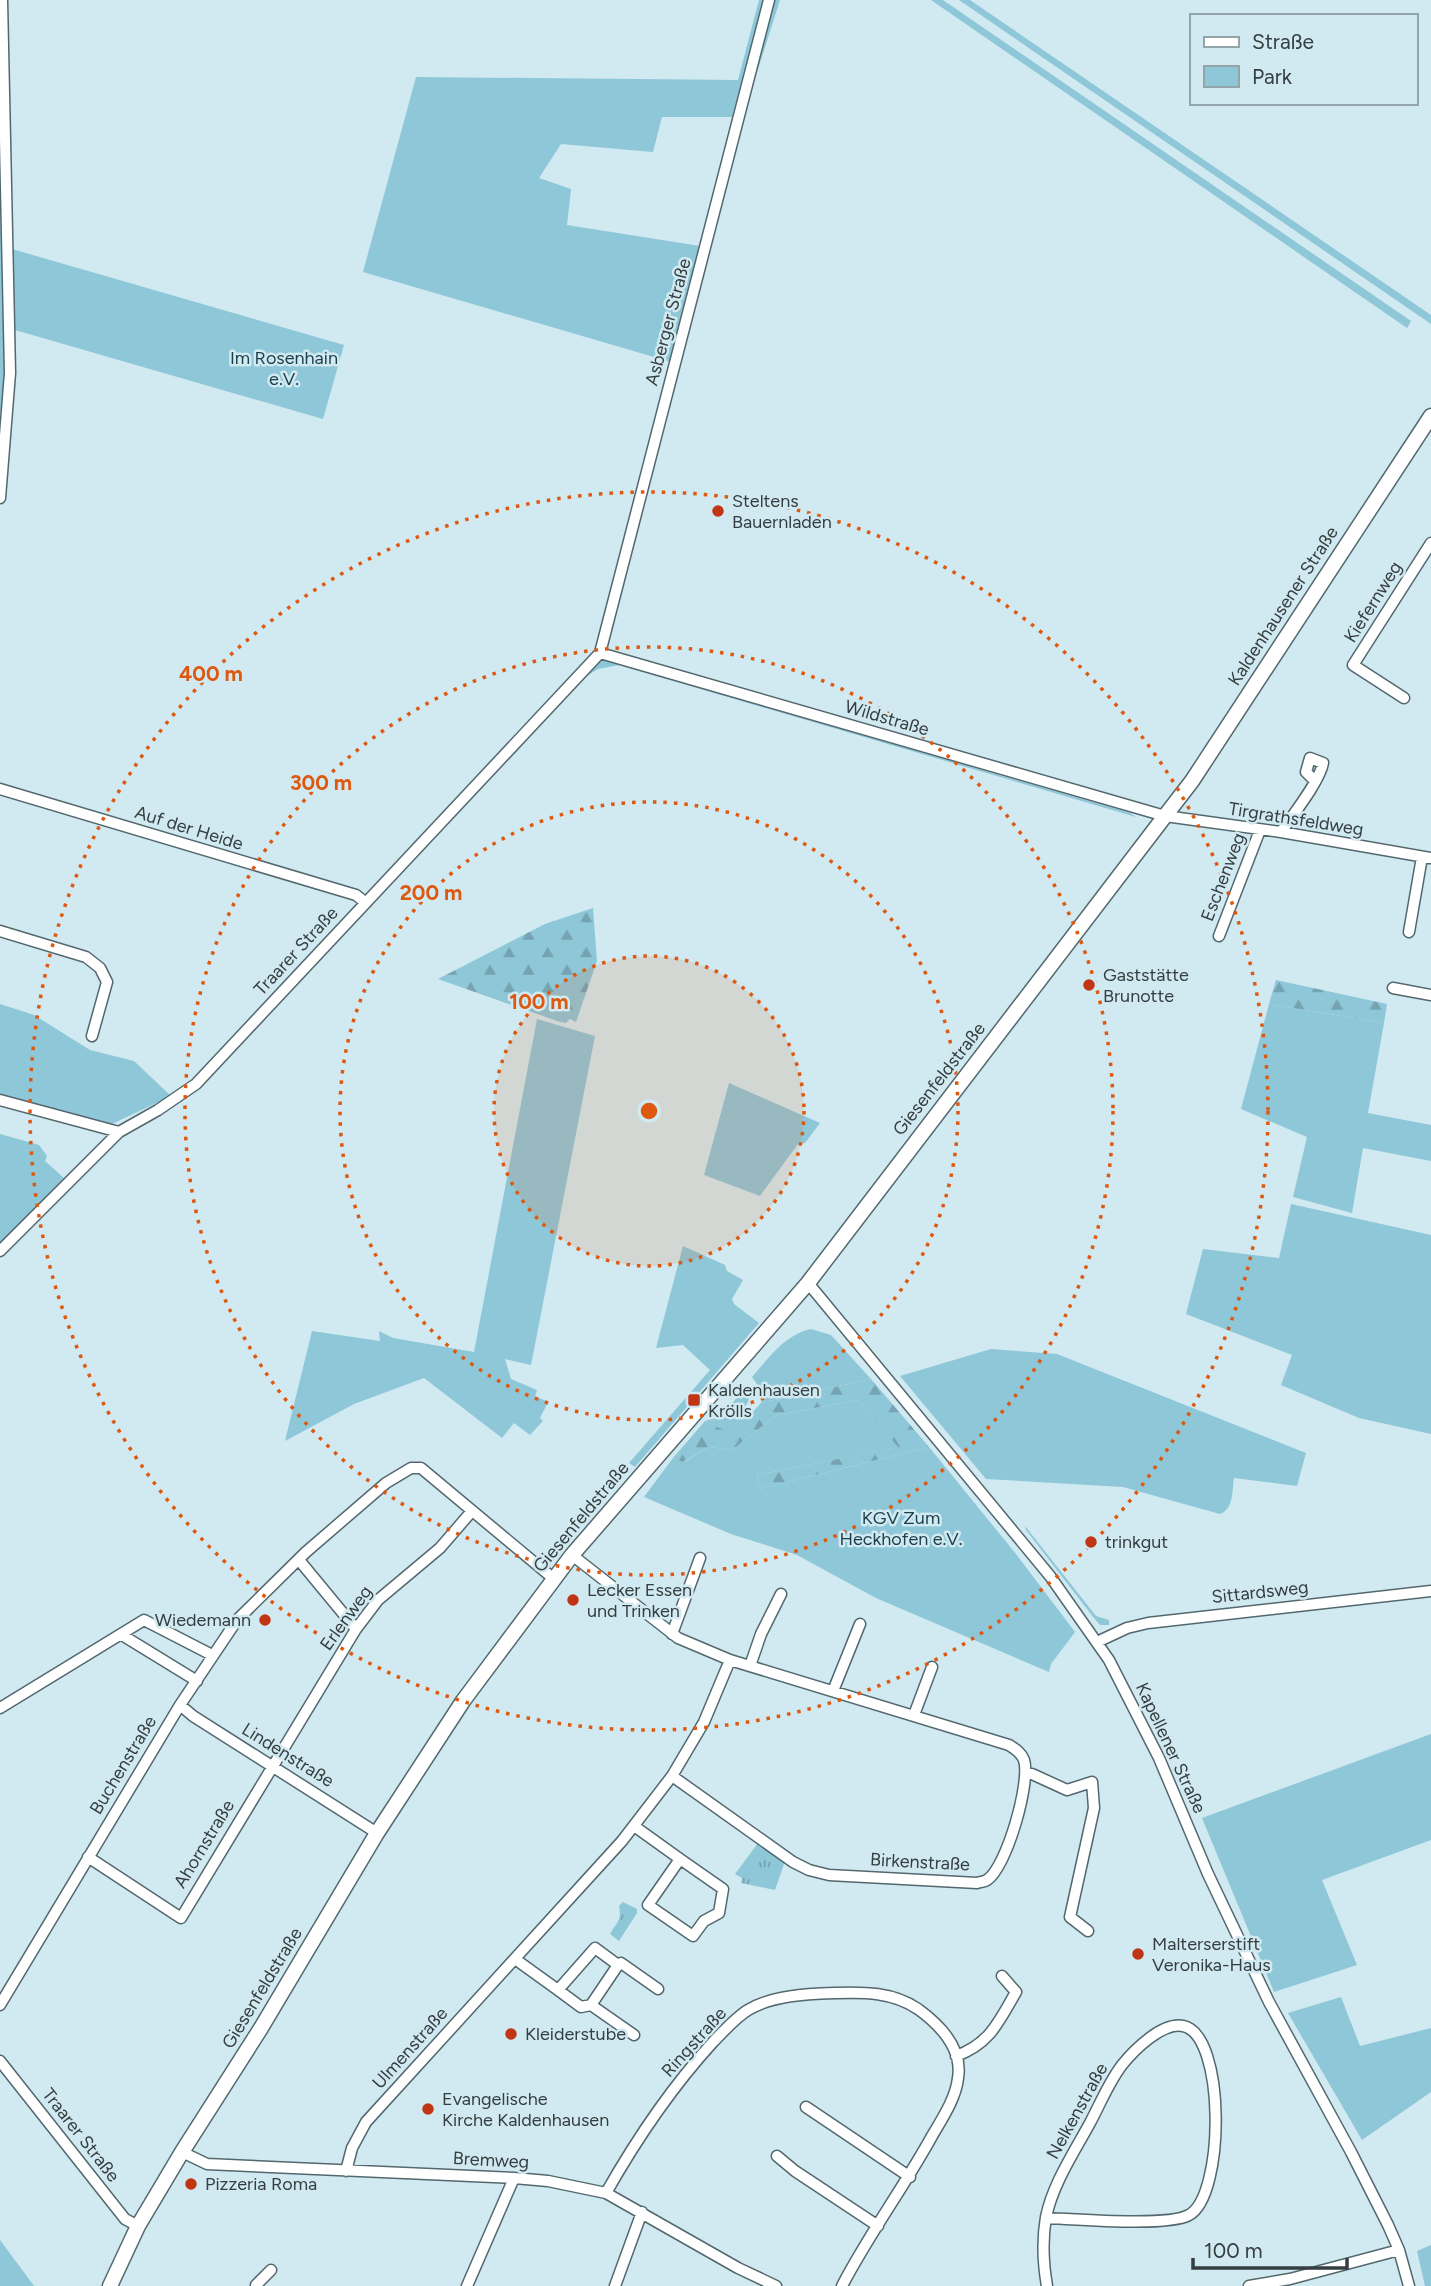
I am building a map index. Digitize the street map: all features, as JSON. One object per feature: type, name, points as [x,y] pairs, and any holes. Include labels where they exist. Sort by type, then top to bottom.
[{"type":"main road","name":"Kaldenhausener Straße","points":[[1161,821],[1192,781],[1431,416]]},
{"type":"main road","name":"Giesenfeldstraße","points":[[110,2286],[138,2226],[261,2028],[377,1833],[463,1701],[572,1555],[808,1283],[1161,821]]},
{"type":"street","points":[[0,498],[10,373],[2,0]]},
{"type":"street","name":"Asberger Straße","points":[[600,653],[769,0]]},
{"type":"street","name":"Kiefernweg","points":[[1404,698],[1353,665],[1431,543]]},
{"type":"street","name":"Wildstraße","points":[[600,653],[1161,821]]},
{"type":"street","name":"Traarer Straße","points":[[0,1251],[118,1132],[158,1110],[196,1084],[600,653]]},
{"type":"street","points":[[1281,832],[1315,781]]},
{"type":"street","name":"Auf der Heide","points":[[0,789],[356,895],[366,903]]},
{"type":"street","name":"Tirgrathsfeldweg","points":[[1161,821],[1281,832],[1426,857],[1409,932]]},
{"type":"street","name":"Eschenweg","points":[[1219,936],[1260,830]]},
{"type":"street","points":[[0,931],[86,957],[100,968],[107,982],[92,1036]]},
{"type":"street","points":[[1394,988],[1431,995]]},
{"type":"street","points":[[0,1100],[118,1132]]},
{"type":"street","name":"Kapellener Straße","points":[[808,1283],[1050,1576],[1097,1642],[1159,1758],[1208,1874],[1269,2002],[1351,2152],[1399,2250],[1409,2286]]},
{"type":"street","name":"Buchenstraße","points":[[0,2005],[180,1705],[237,1620],[299,1560],[386,1483],[411,1468],[421,1468],[554,1578]]},
{"type":"street","name":"Erlenweg","points":[[272,1765],[356,1629],[378,1600],[440,1548],[472,1511]]},
{"type":"street","points":[[572,1555],[672,1634],[730,1660],[1009,1745],[1020,1752],[1025,1762],[1026,1774],[1032,1774],[1068,1790],[1092,1782],[1094,1808],[1070,1917],[1088,1931]]},
{"type":"street","points":[[672,1634],[700,1558]]},
{"type":"street","points":[[299,1560],[356,1629]]},
{"type":"street","name":"Sittardsweg","points":[[1097,1642],[1127,1628],[1149,1623],[1431,1591]]},
{"type":"street","points":[[750,1666],[761,1634],[781,1594]]},
{"type":"street","points":[[0,1708],[144,1620],[212,1655]]},
{"type":"street","points":[[833,1691],[860,1625]]},
{"type":"street","points":[[122,1635],[197,1681]]},
{"type":"street","name":"Ulmenstraße","points":[[346,2171],[352,2147],[366,2122],[634,1826],[672,1776],[704,1722],[730,1660]]},
{"type":"street","points":[[914,1715],[932,1667]]},
{"type":"street","name":"Lindenstraße","points":[[180,1705],[193,1716],[377,1833]]},
{"type":"street","name":"Ahornstraße","points":[[88,1857],[181,1917],[272,1765]]},
{"type":"street","name":"Birkenstraße","points":[[672,1776],[808,1870],[829,1875],[976,1883],[988,1879],[1006,1851],[1017,1819],[1026,1774]]},
{"type":"street","points":[[634,1826],[723,1889],[719,1913],[704,1920],[693,1936],[648,1906],[680,1859]]},
{"type":"street","points":[[558,1990],[595,1948],[658,1989]]},
{"type":"street","points":[[515,1959],[581,2007],[591,2005],[618,1965]]},
{"type":"street","points":[[842,2286],[910,2177],[956,2089],[959,2076],[956,2056],[973,2050],[990,2035],[1016,1992],[1002,1976]]},
{"type":"street","name":"Ringstraße","points":[[606,2193],[624,2160],[703,2053],[727,2026],[758,2006],[793,1997],[829,1993],[864,1992],[888,1996],[913,2006],[931,2019],[952,2043],[956,2056]]},
{"type":"street","points":[[591,2005],[634,2035]]},
{"type":"street","name":"Nelkenstraße","points":[[1046,2218],[1180,2219],[1192,2214],[1202,2198],[1211,2171],[1216,2146],[1217,2119],[1214,2090],[1205,2052],[1200,2037],[1192,2030],[1182,2026],[1170,2027],[1146,2042],[1124,2063],[1108,2085],[1052,2197],[1046,2218],[1043,2248],[1047,2286]]},
{"type":"street","name":"Traarer Straße","points":[[0,2061],[125,2219],[138,2226]]},
{"type":"street","points":[[806,2107],[910,2177]]},
{"type":"street","name":"Bremweg","points":[[183,2152],[207,2164],[514,2178],[548,2181],[606,2193],[771,2285]]},
{"type":"street","points":[[777,2156],[878,2226]]},
{"type":"street","points":[[467,2286],[514,2178]]},
{"type":"street","points":[[615,2286],[642,2212]]},
{"type":"street","points":[[1249,2286],[1290,2283],[1399,2250]]},
{"type":"street","points":[[256,2286],[271,2270]]},
{"type":"green space","points":[[759,0],[764,0],[732,117],[662,117],[653,152],[561,144],[539,178],[571,189],[567,225],[700,246],[671,362],[363,272],[416,77],[738,80]]},
{"type":"green space","points":[[773,0],[780,0],[753,85]]},
{"type":"green space","points":[[931,0],[943,0],[1411,321],[1407,328]]},
{"type":"green space","points":[[959,0],[970,0],[1431,315],[1431,324]]},
{"type":"green space","points":[[0,124],[7,370],[4,412],[0,411]]},
{"type":"green space","name":"Im Rosenhain e.V.","points":[[12,249],[344,345],[323,419],[15,330]]},
{"type":"green space","points":[[604,660],[1130,813],[1136,817],[619,665],[598,669],[585,677],[599,661]]},
{"type":"green space","points":[[593,908],[597,961],[576,1022],[570,1019],[566,1023],[560,1022],[438,979],[545,924]]},
{"type":"green space","points":[[1276,980],[1387,1004],[1384,1023],[1269,1004]]},
{"type":"green space","points":[[0,1004],[34,1015],[90,1050],[134,1061],[171,1096],[112,1124],[0,1094]]},
{"type":"green space","points":[[1269,1004],[1384,1023],[1368,1113],[1431,1125],[1431,1161],[1363,1148],[1352,1213],[1293,1197],[1307,1137],[1241,1109]]},
{"type":"green space","points":[[537,1019],[595,1036],[531,1365],[505,1359],[511,1379],[537,1390],[535,1396],[548,1402],[540,1418],[543,1421],[530,1435],[514,1423],[502,1438],[424,1378],[354,1404],[285,1441],[312,1331],[380,1341],[379,1331],[393,1338],[474,1352]]},
{"type":"green space","points":[[729,1083],[820,1123],[805,1143],[798,1144],[760,1196],[704,1175]]},
{"type":"green space","points":[[0,1134],[39,1145],[47,1156],[45,1161],[64,1178],[0,1244]]},
{"type":"green space","points":[[1291,1204],[1431,1235],[1431,1434],[1359,1418],[1281,1385],[1292,1355],[1186,1314],[1203,1249],[1279,1258]]},
{"type":"green space","points":[[683,1246],[725,1265],[727,1271],[743,1280],[732,1299],[734,1304],[759,1323],[635,1467],[629,1463],[710,1370],[683,1345],[656,1348]]},
{"type":"green space","points":[[811,1329],[831,1335],[871,1379],[761,1403],[759,1387],[752,1377],[785,1342]]},
{"type":"green space","points":[[991,1349],[1057,1354],[1306,1453],[1297,1486],[1234,1478],[1230,1504],[1225,1512],[1220,1514],[1123,1487],[986,1479],[900,1376]]},
{"type":"green space","points":[[871,1379],[929,1447],[759,1489],[757,1475],[898,1447],[858,1400],[777,1415],[732,1450],[709,1447],[683,1462],[673,1458],[705,1421],[732,1434],[761,1403]]},
{"type":"green space","points":[[743,1391],[749,1399],[746,1406],[737,1411],[725,1411]]},
{"type":"green space","name":"KGV Zum Heckhofen e.V.","points":[[858,1400],[899,1447],[757,1475],[759,1489],[929,1447],[1075,1632],[1051,1664],[1049,1672],[876,1598],[797,1555],[731,1534],[644,1497],[673,1458],[684,1462],[709,1447],[732,1450],[777,1415]]},
{"type":"green space","points":[[749,1416],[732,1435],[705,1421],[716,1418]]},
{"type":"green space","points":[[1025,1526],[1096,1616],[1109,1620],[1109,1625],[1100,1625],[1094,1618]]},
{"type":"green space","points":[[1431,1734],[1431,1840],[1322,1880],[1357,1965],[1274,1992],[1202,1818]]},
{"type":"green space","points":[[758,1843],[785,1861],[775,1890],[741,1883],[742,1878],[735,1874]]},
{"type":"green space","points":[[623,1902],[637,1909],[637,1913],[619,1941],[610,1934],[618,1921],[619,1906]]},
{"type":"green space","points":[[1341,1997],[1360,2046],[1431,2028],[1431,2092],[1362,2140],[1288,2013]]},
{"type":"green space","points":[[0,2240],[34,2286],[0,2286]]},
{"type":"green space","points":[[1431,2245],[1431,2286],[1425,2286],[1417,2251]]},
{"type":"place","name":"Steltens Bauernladen","points":[[718,511]]},
{"type":"place","name":"Gaststätte Brunotte","points":[[1089,985]]},
{"type":"place","name":"Kaldenhausen Krölls","points":[[694,1400]]},
{"type":"place","name":"trinkgut","points":[[1091,1542]]},
{"type":"place","name":"Lecker Essen und Trinken","points":[[573,1600]]},
{"type":"place","name":"Wiedemann","points":[[265,1620]]},
{"type":"place","name":"Malterserstift Veronika-Haus","points":[[1138,1954]]},
{"type":"place","name":"Kleiderstube","points":[[511,2034]]},
{"type":"place","name":"Evangelische Kirche Kaldenhausen","points":[[428,2109]]},
{"type":"place","name":"Pizzeria Roma","points":[[191,2184]]}]
